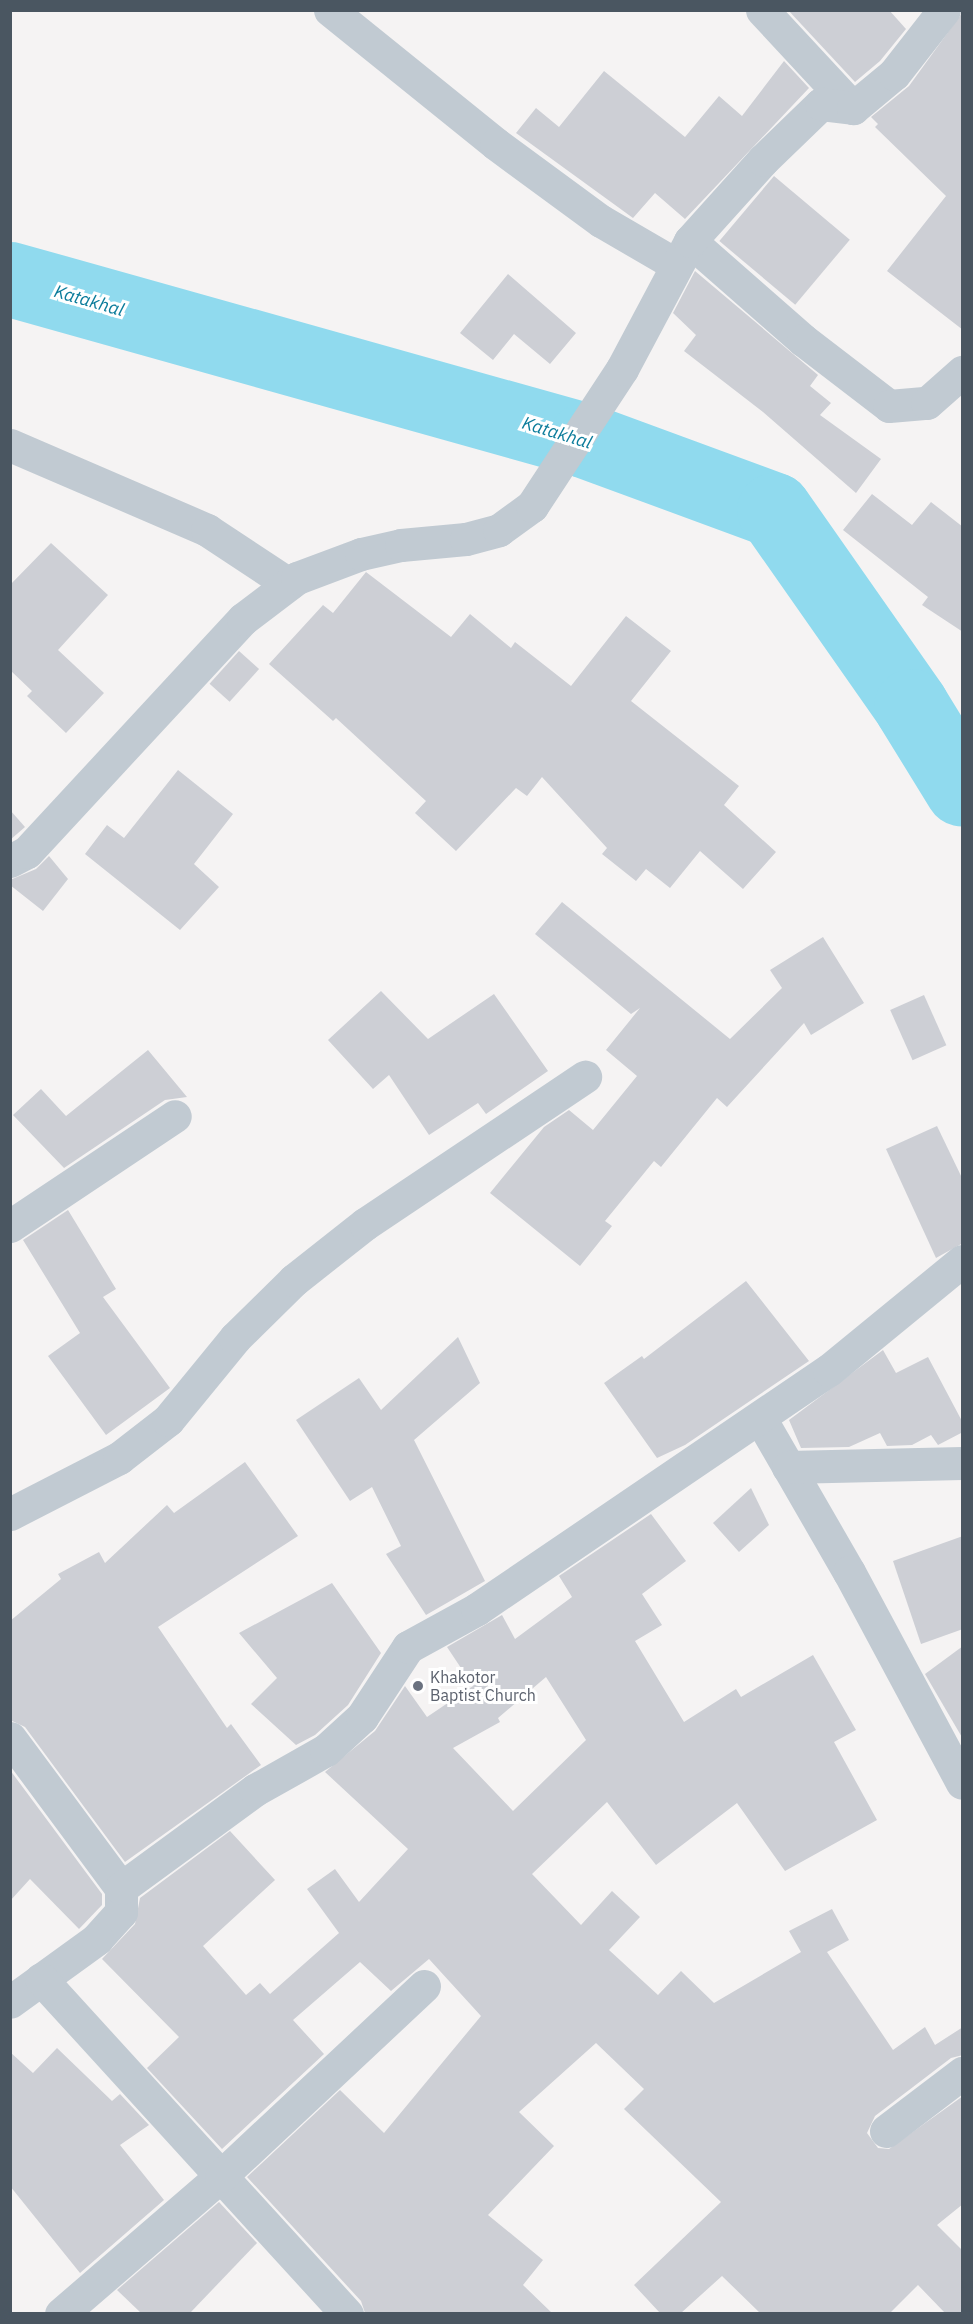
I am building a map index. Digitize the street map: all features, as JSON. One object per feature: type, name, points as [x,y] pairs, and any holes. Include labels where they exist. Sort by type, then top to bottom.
[{"type":"street","points":[[330,10],[477,129],[601,221],[683,252],[889,406],[927,403],[963,372]]},
{"type":"street","points":[[762,10],[853,108]]},
{"type":"street","points":[[10,861],[27,852],[243,619],[289,584],[361,554],[402,545],[466,539],[499,530],[532,506],[558,472],[622,369],[683,252],[763,160],[821,104],[853,108],[894,74],[944,10]]},
{"type":"street","points":[[10,445],[207,530],[289,584]]},
{"type":"street","points":[[10,1514],[118,1458],[168,1420],[235,1338],[294,1280],[365,1224],[585,1077]]},
{"type":"street","points":[[10,1226],[175,1116]]},
{"type":"street","points":[[121,1888],[255,1790],[326,1750],[362,1717],[408,1647],[477,1609],[759,1418],[861,1346],[963,1261]]},
{"type":"street","points":[[759,1418],[963,1783]]},
{"type":"street","points":[[788,1467],[963,1463]]},
{"type":"street","points":[[10,1738],[121,1888],[121,1912],[97,1939],[10,2002]]},
{"type":"street","points":[[41,1979],[347,2313]]},
{"type":"street","points":[[61,2313],[221,2176],[424,1986]]},
{"type":"street","points":[[886,2131],[963,2073]]},
{"type":"building","points":[[788,10],[889,10],[906,29],[880,61],[855,82]]},
{"type":"building","points":[[962,13],[963,330],[887,271],[946,196],[875,127],[878,124],[871,117],[909,86]]},
{"type":"building","points":[[784,61],[809,88],[685,219],[655,193],[633,218],[516,133],[536,108],[559,127],[604,71],[685,137],[719,96],[742,116]]},
{"type":"building","points":[[774,176],[850,240],[795,305],[719,241]]},
{"type":"building","points":[[695,271],[818,375],[810,386],[831,403],[820,415],[881,459],[856,493],[763,412],[684,351],[696,335],[673,313]]},
{"type":"building","points":[[508,274],[576,333],[550,364],[514,334],[493,360],[460,333]]},
{"type":"building","points":[[872,494],[912,525],[931,502],[963,527],[963,632],[922,605],[928,597],[843,530]]},
{"type":"building","points":[[51,543],[108,595],[58,650],[104,693],[66,733],[27,696],[32,691],[10,670],[10,585]]},
{"type":"building","points":[[366,572],[451,637],[470,614],[511,648],[515,642],[571,686],[626,616],[671,651],[631,701],[739,786],[724,805],[776,852],[743,889],[700,851],[670,888],[646,869],[636,881],[602,854],[607,848],[542,777],[527,796],[516,788],[456,851],[415,813],[426,801],[336,718],[333,721],[269,664],[323,605],[333,613]]},
{"type":"building","points":[[239,651],[259,669],[230,702],[210,684]]},
{"type":"building","points":[[178,770],[233,814],[194,864],[219,887],[180,930],[85,854],[107,825],[124,838]]},
{"type":"building","points":[[10,810],[25,827],[10,840]]},
{"type":"building","points":[[49,856],[68,879],[43,911],[10,885],[10,880],[36,869]]},
{"type":"building","points":[[562,902],[730,1039],[782,988],[770,970],[823,937],[864,1003],[811,1035],[804,1023],[727,1107],[717,1098],[661,1167],[654,1161],[605,1221],[612,1226],[580,1266],[490,1193],[544,1127],[569,1110],[593,1130],[637,1076],[606,1050],[640,1008],[631,1014],[535,934]]},
{"type":"building","points":[[381,991],[428,1039],[494,994],[548,1071],[486,1114],[478,1103],[429,1135],[389,1075],[373,1089],[328,1040]]},
{"type":"building","points":[[924,995],[946,1045],[913,1060],[890,1010]]},
{"type":"building","points":[[148,1050],[187,1097],[165,1100],[64,1168],[13,1115],[41,1089],[66,1116]]},
{"type":"building","points":[[937,1126],[963,1180],[963,1243],[936,1258],[886,1149]]},
{"type":"building","points":[[68,1210],[116,1289],[103,1297],[170,1388],[106,1435],[48,1356],[80,1333],[23,1240]]},
{"type":"building","points":[[746,1281],[809,1361],[685,1445],[657,1458],[604,1383],[642,1356],[644,1359]]},
{"type":"building","points":[[458,1337],[480,1383],[414,1440],[485,1581],[426,1615],[386,1554],[401,1546],[372,1487],[350,1501],[296,1420],[359,1378],[381,1410]]},
{"type":"building","points":[[883,1350],[896,1373],[928,1357],[963,1423],[963,1432],[938,1445],[931,1435],[912,1445],[887,1446],[880,1433],[849,1447],[801,1448],[789,1420]]},
{"type":"building","points":[[245,1462],[298,1536],[158,1627],[227,1728],[231,1724],[261,1765],[125,1862],[25,1727],[10,1720],[10,1621],[61,1579],[58,1574],[99,1552],[105,1563],[167,1505],[174,1513]]},
{"type":"building","points":[[751,1488],[769,1525],[739,1552],[713,1523]]},
{"type":"building","points":[[651,1514],[686,1561],[642,1594],[662,1625],[635,1641],[684,1722],[736,1689],[741,1697],[813,1655],[856,1730],[834,1742],[877,1820],[785,1871],[737,1803],[656,1865],[607,1802],[532,1874],[581,1925],[612,1891],[640,1917],[609,1950],[658,1995],[681,1971],[714,2003],[801,1952],[789,1931],[832,1909],[849,1940],[827,1952],[893,2050],[925,2027],[935,2045],[963,2027],[963,2055],[951,2058],[875,2116],[867,2133],[878,2148],[889,2149],[963,2096],[963,2204],[937,2225],[963,2251],[963,2313],[945,2313],[918,2285],[890,2313],[760,2313],[722,2276],[681,2313],[660,2313],[634,2285],[721,2202],[624,2109],[644,2089],[596,2043],[519,2112],[554,2146],[488,2215],[543,2260],[523,2285],[552,2313],[365,2313],[361,2301],[247,2177],[340,2090],[384,2133],[481,2016],[429,1959],[391,1991],[360,1962],[293,2020],[324,2054],[222,2149],[147,2068],[179,2037],[102,1959],[135,1924],[140,1898],[230,1831],[275,1880],[203,1946],[246,1995],[260,1983],[270,1994],[339,1933],[307,1889],[335,1869],[359,1902],[408,1849],[325,1772],[375,1731],[405,1686],[427,1717],[473,1686],[447,1647],[502,1615],[515,1639],[572,1597],[559,1576]],"holes":[[[546,1677],[586,1740],[513,1811],[453,1748],[500,1722],[498,1718]]]},
{"type":"building","points":[[963,1536],[963,1629],[921,1644],[893,1561]]},
{"type":"building","points":[[332,1583],[381,1653],[348,1705],[315,1735],[296,1745],[251,1704],[277,1678],[239,1633]]},
{"type":"building","points":[[963,1646],[963,1739],[925,1674]]},
{"type":"building","points":[[10,1770],[102,1894],[102,1905],[79,1929],[30,1879],[10,1901]]},
{"type":"building","points":[[57,2048],[112,2101],[120,2094],[149,2125],[120,2145],[164,2200],[80,2273],[10,2186],[10,2052],[33,2073]]},
{"type":"building","points":[[219,2202],[257,2243],[190,2313],[141,2313],[117,2290]]},
{"type":"waterway","name":"Katakhal","points":[[10,279],[584,440],[774,510],[911,706],[962,789]]},
{"type":"place","name":"Khakotor Baptist Church","points":[[418,1686]]}]
